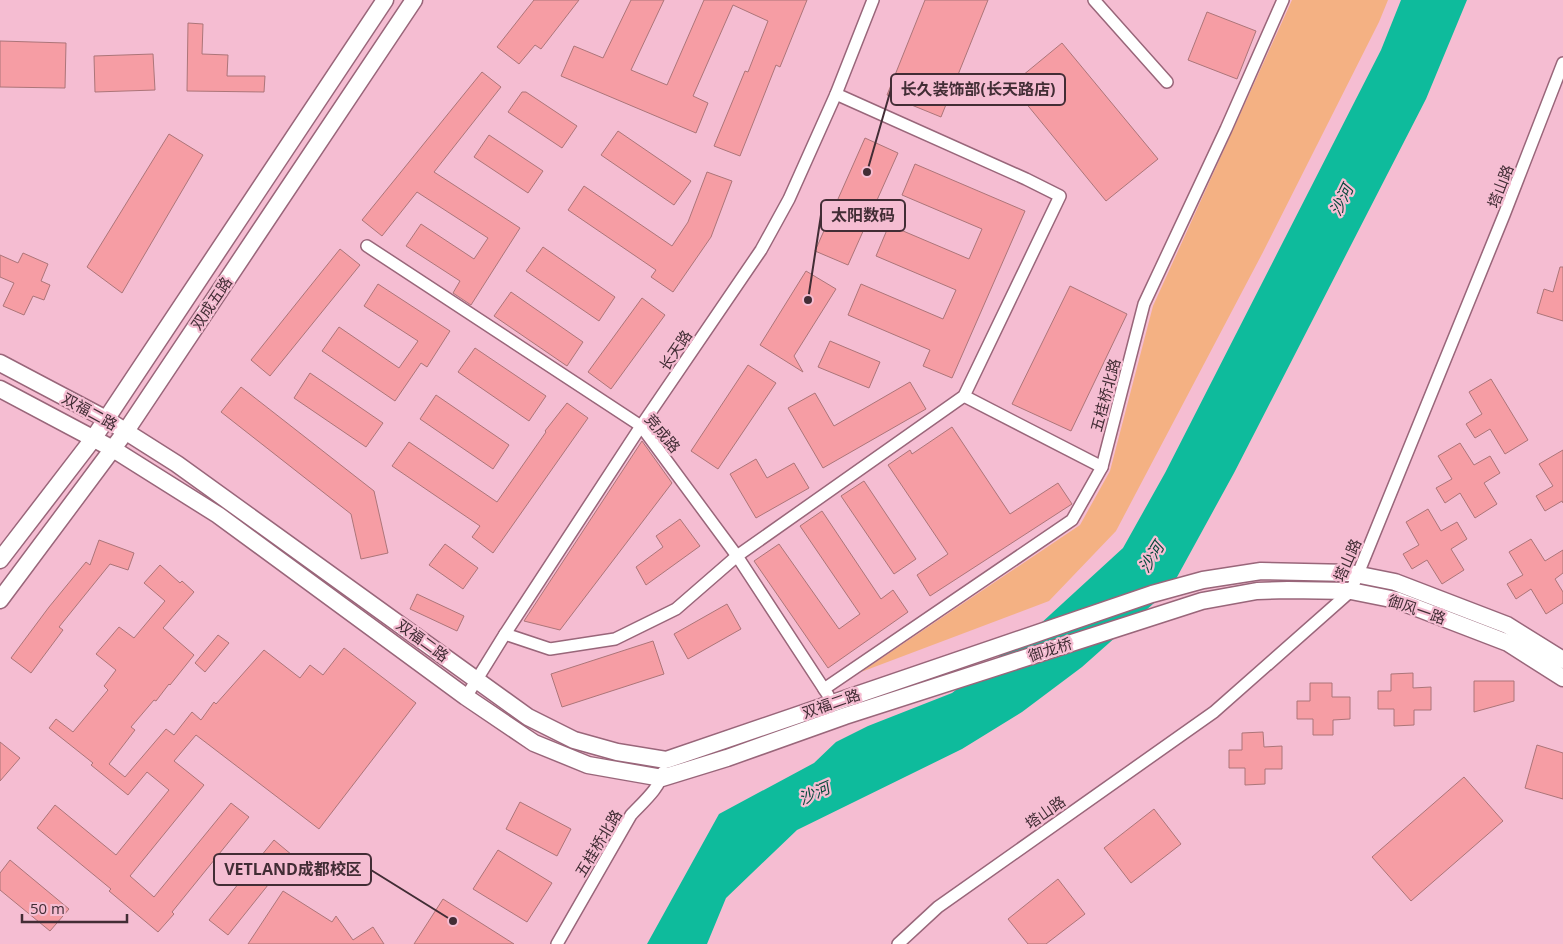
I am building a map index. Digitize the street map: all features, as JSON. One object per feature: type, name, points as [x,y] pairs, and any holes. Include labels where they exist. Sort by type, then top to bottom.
[{"type":"main road","name":"双成五路","points":[[0,560],[93,439],[385,0]]},
{"type":"main road","name":"双成五路","points":[[0,600],[126,430],[414,0]]},
{"type":"main road","name":"双福二路","points":[[0,363],[126,430],[177,464],[528,717],[574,740],[617,752],[666,760],[828,696],[884,684]]},
{"type":"main road","name":"双福二路","points":[[0,389],[112,449],[218,515],[466,697],[534,743],[564,756],[588,765],[662,778],[727,758],[845,716]]},
{"type":"main road","name":"御风一路","points":[[1262,572],[1358,574],[1395,582],[1507,625],[1563,660]]},
{"type":"main road","name":"御龙桥","points":[[884,684],[1160,592],[1203,580],[1262,572]]},
{"type":"main road","name":"御风一路","points":[[1257,591],[1350,591],[1396,600],[1508,643],[1563,678]]},
{"type":"main road","name":"御龙桥","points":[[845,716],[1202,600],[1257,591]]},
{"type":"street","name":"长天路","points":[[466,697],[641,426],[761,250],[789,199],[836,94],[873,0]]},
{"type":"street","points":[[1094,0],[1167,82]]},
{"type":"street","name":"五桂桥北路","points":[[828,696],[1072,520],[1102,467],[1144,304],[1222,138],[1283,0]]},
{"type":"street","name":"塔山路","points":[[898,944],[938,907],[1214,712],[1350,591],[1504,215],[1563,63]]},
{"type":"street","points":[[505,634],[550,649],[615,639],[676,609],[737,556],[964,396],[1060,196],[836,94]]},
{"type":"street","name":"竞成路","points":[[367,246],[641,426],[737,556],[828,696]]},
{"type":"street","points":[[964,396],[1102,467]]},
{"type":"street","name":"五桂桥北路","points":[[557,944],[631,815],[662,778],[666,760]]},
{"type":"shaded area","points":[[1292,0],[1388,0],[1379,22],[1262,254],[1116,531],[1049,601],[861,672],[1080,525],[1110,471],[1153,306]]},
{"type":"water","name":"沙河","points":[[1401,0],[1467,0],[1426,99],[1234,473],[1171,588],[1082,667],[1022,712],[962,749],[797,830],[726,898],[707,944],[647,944],[719,814],[814,763],[836,742],[868,726],[952,693],[1039,625],[1123,548],[1165,473],[1381,50]]},
{"type":"building","points":[[534,0],[579,0],[541,49],[535,45],[519,64],[497,47]]},
{"type":"building","points":[[631,0],[664,0],[631,70],[667,85],[704,0],[807,0],[780,67],[776,65],[740,156],[714,146],[745,71],[748,72],[768,21],[733,5],[693,96],[708,103],[696,133],[561,76],[574,46],[603,58]]},
{"type":"building","points":[[925,0],[988,0],[941,117],[887,95]]},
{"type":"building","points":[[1207,12],[1256,31],[1237,79],[1188,60]]},
{"type":"building","points":[[188,23],[203,24],[202,54],[228,55],[227,76],[265,76],[264,92],[187,91]]},
{"type":"building","points":[[0,41],[66,43],[65,88],[0,87]]},
{"type":"building","points":[[1062,43],[1158,159],[1106,201],[1011,85]]},
{"type":"building","points":[[153,54],[155,90],[95,92],[94,56]]},
{"type":"building","points":[[482,72],[501,87],[434,172],[520,228],[471,305],[453,293],[460,281],[406,246],[421,224],[474,259],[488,238],[417,192],[382,236],[362,220]]},
{"type":"building","points":[[522,92],[526,92],[577,126],[562,148],[508,112]]},
{"type":"building","points":[[618,131],[691,181],[674,205],[601,155]]},
{"type":"building","points":[[169,134],[203,155],[122,293],[87,267]]},
{"type":"building","points":[[489,135],[543,171],[528,193],[474,157]]},
{"type":"building","points":[[865,138],[898,153],[848,265],[815,251]]},
{"type":"building","points":[[915,164],[1025,211],[952,378],[923,366],[930,350],[848,315],[861,284],[943,319],[956,290],[876,256],[889,225],[969,259],[982,229],[902,195]]},
{"type":"building","points":[[707,172],[732,181],[711,237],[673,292],[651,277],[656,270],[568,210],[584,186],[672,246],[688,222]]},
{"type":"building","points":[[543,247],[615,297],[599,321],[526,271]]},
{"type":"building","points":[[340,249],[360,265],[270,376],[251,360]]},
{"type":"building","points":[[23,253],[48,264],[41,281],[50,285],[44,300],[33,296],[24,315],[3,306],[14,283],[0,277],[0,255],[18,263]]},
{"type":"building","points":[[1560,267],[1563,267],[1563,321],[1537,313],[1544,289],[1553,292]]},
{"type":"building","points":[[806,271],[836,289],[794,356],[803,372],[760,345]]},
{"type":"building","points":[[378,284],[450,331],[427,367],[421,363],[395,401],[322,351],[339,327],[399,368],[418,341],[364,306]]},
{"type":"building","points":[[1070,286],[1127,314],[1071,431],[1012,404]]},
{"type":"building","points":[[511,292],[583,342],[567,366],[494,316]]},
{"type":"building","points":[[642,298],[665,315],[611,389],[588,372]]},
{"type":"building","points":[[830,341],[880,362],[869,388],[818,367]]},
{"type":"building","points":[[475,348],[546,396],[529,421],[458,372]]},
{"type":"building","points":[[748,365],[776,383],[718,469],[691,451]]},
{"type":"building","points":[[310,373],[383,423],[366,447],[294,398]]},
{"type":"building","points":[[1491,379],[1528,440],[1505,454],[1490,429],[1475,438],[1466,424],[1482,414],[1469,392]]},
{"type":"building","points":[[910,382],[926,409],[823,468],[788,408],[815,393],[834,426]]},
{"type":"building","points":[[241,387],[374,491],[388,553],[361,559],[351,514],[221,412]]},
{"type":"building","points":[[436,395],[509,445],[493,469],[420,419]]},
{"type":"building","points":[[567,403],[588,418],[493,553],[472,537],[480,526],[392,466],[409,442],[497,502],[545,431]]},
{"type":"building","points":[[952,427],[1010,514],[1058,483],[1072,504],[930,596],[917,575],[948,554],[888,465],[910,450],[912,454]]},
{"type":"building","points":[[642,441],[672,483],[560,630],[524,621]]},
{"type":"building","points":[[1460,443],[1474,465],[1490,456],[1500,473],[1484,483],[1497,504],[1475,518],[1460,493],[1445,503],[1436,488],[1452,479],[1438,456]]},
{"type":"building","points":[[1563,450],[1563,503],[1562,501],[1545,511],[1536,496],[1553,486],[1539,464]]},
{"type":"building","points":[[756,459],[767,478],[794,463],[809,488],[756,518],[730,474]]},
{"type":"building","points":[[864,481],[916,559],[894,574],[841,496]]},
{"type":"building","points":[[1428,509],[1441,531],[1457,522],[1467,539],[1451,549],[1464,570],[1442,584],[1427,560],[1412,569],[1403,554],[1419,545],[1406,522]]},
{"type":"building","points":[[822,511],[881,599],[893,590],[908,612],[828,668],[754,561],[779,544],[839,629],[860,614],[800,526]]},
{"type":"building","points":[[680,519],[700,546],[646,585],[636,567],[663,547],[656,536]]},
{"type":"building","points":[[1531,539],[1545,561],[1563,550],[1563,573],[1555,579],[1563,592],[1563,603],[1546,614],[1531,589],[1516,599],[1507,584],[1523,575],[1509,552]]},
{"type":"building","points":[[99,540],[134,553],[128,570],[110,564],[59,627],[63,630],[31,673],[11,658],[86,562],[90,565]]},
{"type":"building","points":[[445,544],[478,568],[463,589],[429,565]]},
{"type":"building","points":[[160,565],[180,583],[182,581],[194,592],[163,628],[194,655],[156,701],[154,700],[131,727],[135,730],[109,764],[125,777],[166,729],[174,735],[192,712],[201,720],[214,702],[216,704],[264,650],[300,678],[310,665],[323,675],[344,648],[416,703],[319,829],[196,735],[174,761],[204,785],[130,876],[154,897],[231,803],[249,817],[158,932],[109,891],[111,889],[37,828],[55,805],[116,855],[169,790],[147,772],[128,795],[91,765],[93,763],[49,728],[56,719],[73,732],[108,690],[104,686],[116,670],[96,654],[119,627],[134,638],[165,601],[144,583]]},
{"type":"building","points":[[417,594],[464,616],[457,631],[410,609]]},
{"type":"building","points":[[727,604],[741,629],[688,659],[674,634]]},
{"type":"building","points":[[218,635],[229,643],[205,672],[195,663]]},
{"type":"building","points":[[653,641],[664,674],[562,707],[551,674]]},
{"type":"building","points":[[1413,673],[1413,688],[1431,687],[1431,710],[1414,710],[1414,725],[1394,726],[1394,709],[1378,709],[1378,691],[1391,691],[1391,674]]},
{"type":"building","points":[[1474,681],[1514,681],[1514,701],[1474,712]]},
{"type":"building","points":[[1310,683],[1332,683],[1332,697],[1350,697],[1350,719],[1333,720],[1333,735],[1313,735],[1313,719],[1297,719],[1297,701],[1310,701]]},
{"type":"building","points":[[1263,732],[1264,747],[1282,746],[1282,769],[1265,769],[1265,784],[1245,785],[1245,768],[1229,768],[1229,750],[1242,750],[1242,733]]},
{"type":"building","points":[[0,742],[20,758],[0,781]]},
{"type":"building","points":[[1537,745],[1563,753],[1563,799],[1525,788]]},
{"type":"building","points":[[1464,777],[1503,821],[1411,901],[1372,857]]},
{"type":"building","points":[[520,802],[571,829],[557,856],[506,829]]},
{"type":"building","points":[[1154,809],[1181,844],[1131,883],[1104,848]]},
{"type":"building","points":[[274,840],[292,855],[228,935],[209,920]]},
{"type":"building","points":[[498,850],[552,883],[527,922],[473,889]]},
{"type":"building","points":[[10,860],[69,909],[50,931],[0,890],[0,873]]},
{"type":"building","points":[[1058,879],[1085,914],[1046,944],[1028,944],[1008,919]]},
{"type":"building","points":[[283,891],[332,922],[336,916],[353,940],[373,927],[384,944],[248,944]]},
{"type":"building","points":[[443,899],[514,944],[414,944]]},
{"type":"place","name":"长久装饰部(长天路店)","points":[[867,172]]},
{"type":"place","name":"太阳数码","points":[[808,300]]},
{"type":"place","name":"VETLAND成都校区","points":[[453,921]]}]
